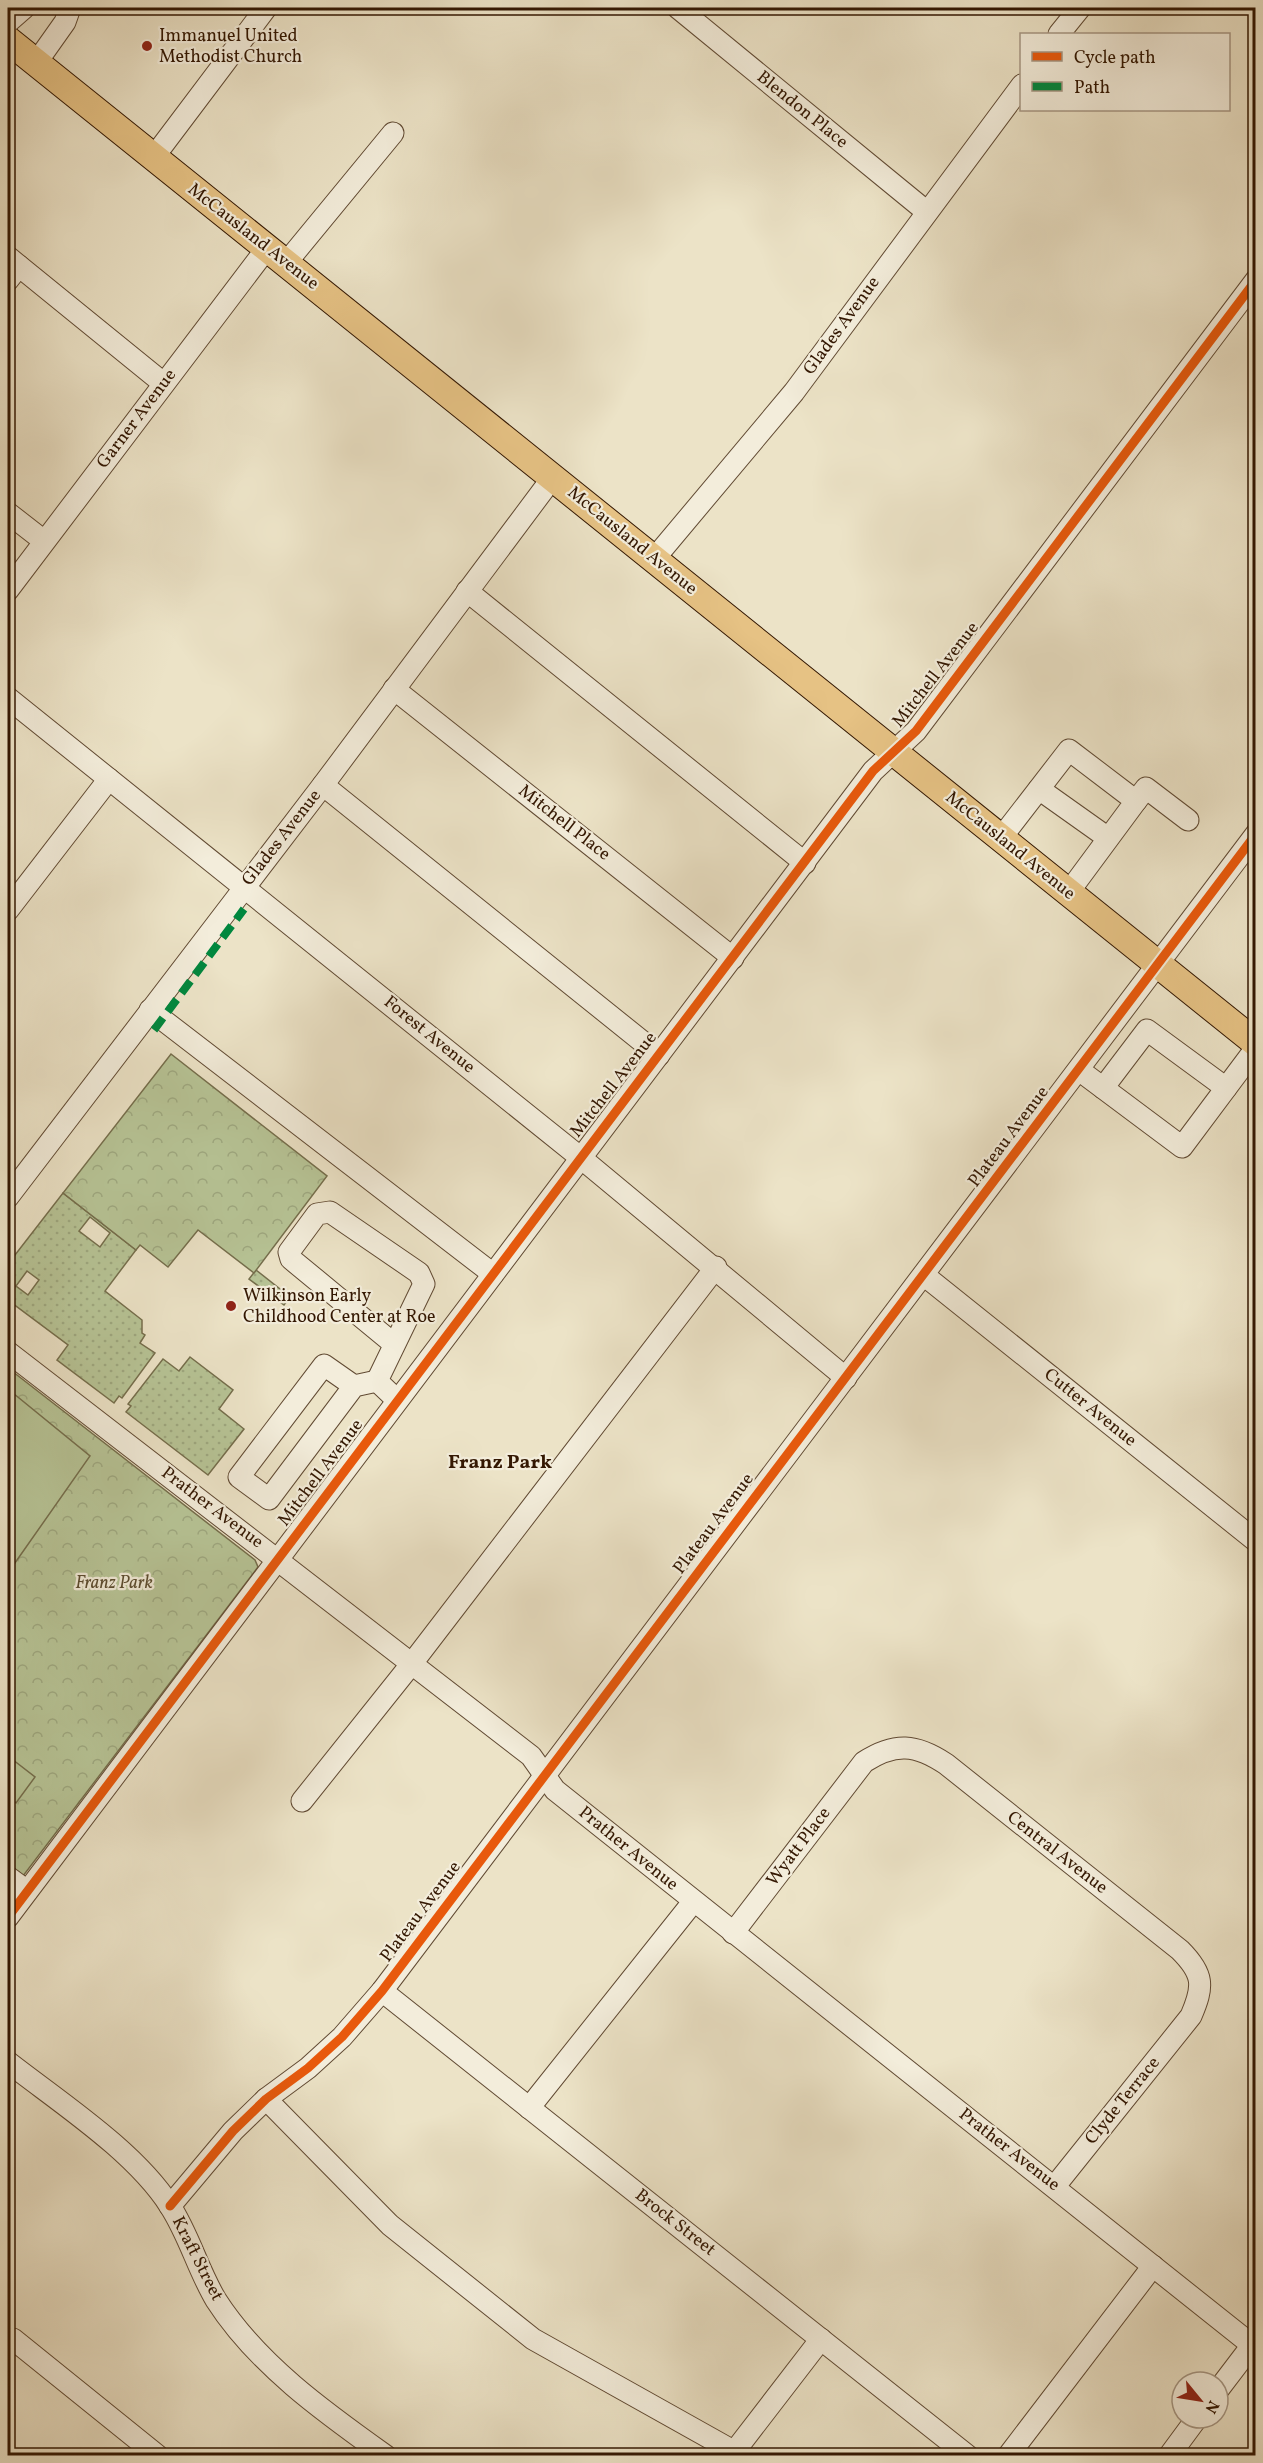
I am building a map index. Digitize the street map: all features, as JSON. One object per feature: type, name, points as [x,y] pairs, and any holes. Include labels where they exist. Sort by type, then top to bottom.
[{"type":"main road","name":"McCausland Avenue","points":[[8,39],[1256,1045]]},
{"type":"street","points":[[8,22],[24,8]]},
{"type":"street","points":[[36,63],[65,22],[70,8]]},
{"type":"street","points":[[153,158],[266,8]]},
{"type":"street","name":"Blendon Place","points":[[678,8],[927,212]]},
{"type":"street","points":[[1060,33],[1080,8]]},
{"type":"street","name":"Glades Avenue","points":[[654,559],[794,392],[1020,88]]},
{"type":"street","name":"Garner Avenue","points":[[8,590],[164,383],[276,256],[393,133]]},
{"type":"street","points":[[11,268],[164,383]]},
{"type":"street","name":"Mitchell Avenue","points":[[8,1917],[873,771],[923,722],[1256,280]]},
{"type":"street","name":"Glades Avenue","points":[[8,1197],[323,785],[553,477]]},
{"type":"street","points":[[8,513],[44,541]]},
{"type":"street","points":[[467,591],[804,863]]},
{"type":"street","name":"Mitchell Place","points":[[394,689],[733,958]]},
{"type":"street","name":"Forest Avenue","points":[[8,698],[716,1267],[846,1378]]},
{"type":"street","points":[[1001,838],[1069,750],[1136,801]]},
{"type":"street","points":[[8,910],[109,779]]},
{"type":"street","points":[[323,785],[659,1055]]},
{"type":"street","points":[[1068,893],[1146,788],[1188,820]]},
{"type":"street","points":[[1039,789],[1108,838]]},
{"type":"street","name":"Plateau Avenue","points":[[170,2206],[233,2131],[266,2099],[308,2068],[342,2037],[382,1991],[1253,843]]},
{"type":"street","points":[[150,1010],[493,1274]]},
{"type":"street","points":[[1103,1088],[1147,1029],[1226,1088]]},
{"type":"street","points":[[1080,1070],[1182,1147],[1256,1045]]},
{"type":"street","points":[[377,1382],[424,1284],[419,1273],[330,1212],[317,1214],[289,1252],[291,1259],[394,1344]]},
{"type":"street","points":[[302,1801],[413,1662],[716,1267]]},
{"type":"street","name":"Cutter Avenue","points":[[925,1276],[1256,1541]]},
{"type":"street","name":"Prather Avenue","points":[[8,1352],[531,1755],[555,1790],[1153,2266],[1254,2343]]},
{"type":"street","points":[[354,1386],[324,1365],[239,1478],[269,1499],[354,1386],[377,1382]]},
{"type":"street","points":[[377,1382],[397,1400]]},
{"type":"street","name":"Central Avenue","points":[[864,1762],[879,1752],[898,1748],[916,1748],[946,1764],[1193,1963],[1200,1978],[1199,1997],[1191,2016]]},
{"type":"street","name":"Wyatt Place","points":[[733,1933],[864,1762]]},
{"type":"street","points":[[8,1877],[27,1892]]},
{"type":"street","points":[[529,2108],[693,1902]]},
{"type":"street","name":"Brock Street","points":[[382,1991],[968,2456]]},
{"type":"street","name":"Clyde Terrace","points":[[1055,2186],[1191,2016]]},
{"type":"street","name":"Kraft Street","points":[[8,2062],[111,2143],[170,2206],[201,2273],[235,2327],[274,2369],[386,2456]]},
{"type":"street","points":[[266,2099],[390,2225],[533,2339],[736,2454],[821,2339]]},
{"type":"street","points":[[1008,2456],[1153,2266]]},
{"type":"street","points":[[14,2339],[159,2456]]},
{"type":"street","points":[[1230,2374],[1254,2343]]},
{"type":"street","points":[[1169,2456],[1188,2430]]},
{"type":"green space","points":[[171,1054],[327,1176],[254,1273],[198,1230],[168,1267],[140,1245],[136,1250],[63,1193]]},
{"type":"green space","points":[[63,1193],[136,1250],[105,1291],[142,1320],[142,1333],[145,1335],[140,1343],[155,1353],[122,1398],[119,1396],[114,1403],[57,1360],[68,1345],[8,1300],[8,1264]],"holes":[[[90,1217],[110,1233],[100,1247],[79,1231]],[[27,1271],[39,1280],[28,1295],[16,1286]]]},
{"type":"green space","points":[[256,1270],[290,1297],[284,1305],[249,1279]]},
{"type":"green space","points":[[190,1357],[233,1390],[219,1409],[244,1429],[208,1475],[126,1412],[131,1406],[128,1404],[163,1359],[179,1371]]},
{"type":"green space","name":"Franz Park","points":[[8,1368],[255,1560],[258,1567],[23,1876],[8,1865]]},
{"type":"green space","points":[[8,1389],[90,1456],[10,1570],[8,1568]]},
{"type":"green space","points":[[8,1756],[35,1777],[16,1803],[8,1796]]},
{"type":"marked path","points":[[154,1030],[244,909]]},
{"type":"cycle path","points":[[8,1917],[873,771],[916,731],[1256,280]]},
{"type":"cycle path","points":[[170,2206],[233,2131],[266,2099],[308,2068],[342,2037],[382,1991],[1256,834]]},
{"type":"place","name":"Immanuel United Methodist Church","points":[[147,46]]},
{"type":"place","name":"Wilkinson Early Childhood Center at Roe","points":[[231,1306]]},
{"type":"district","name":"Franz Park","points":[[500,1463]]}]
